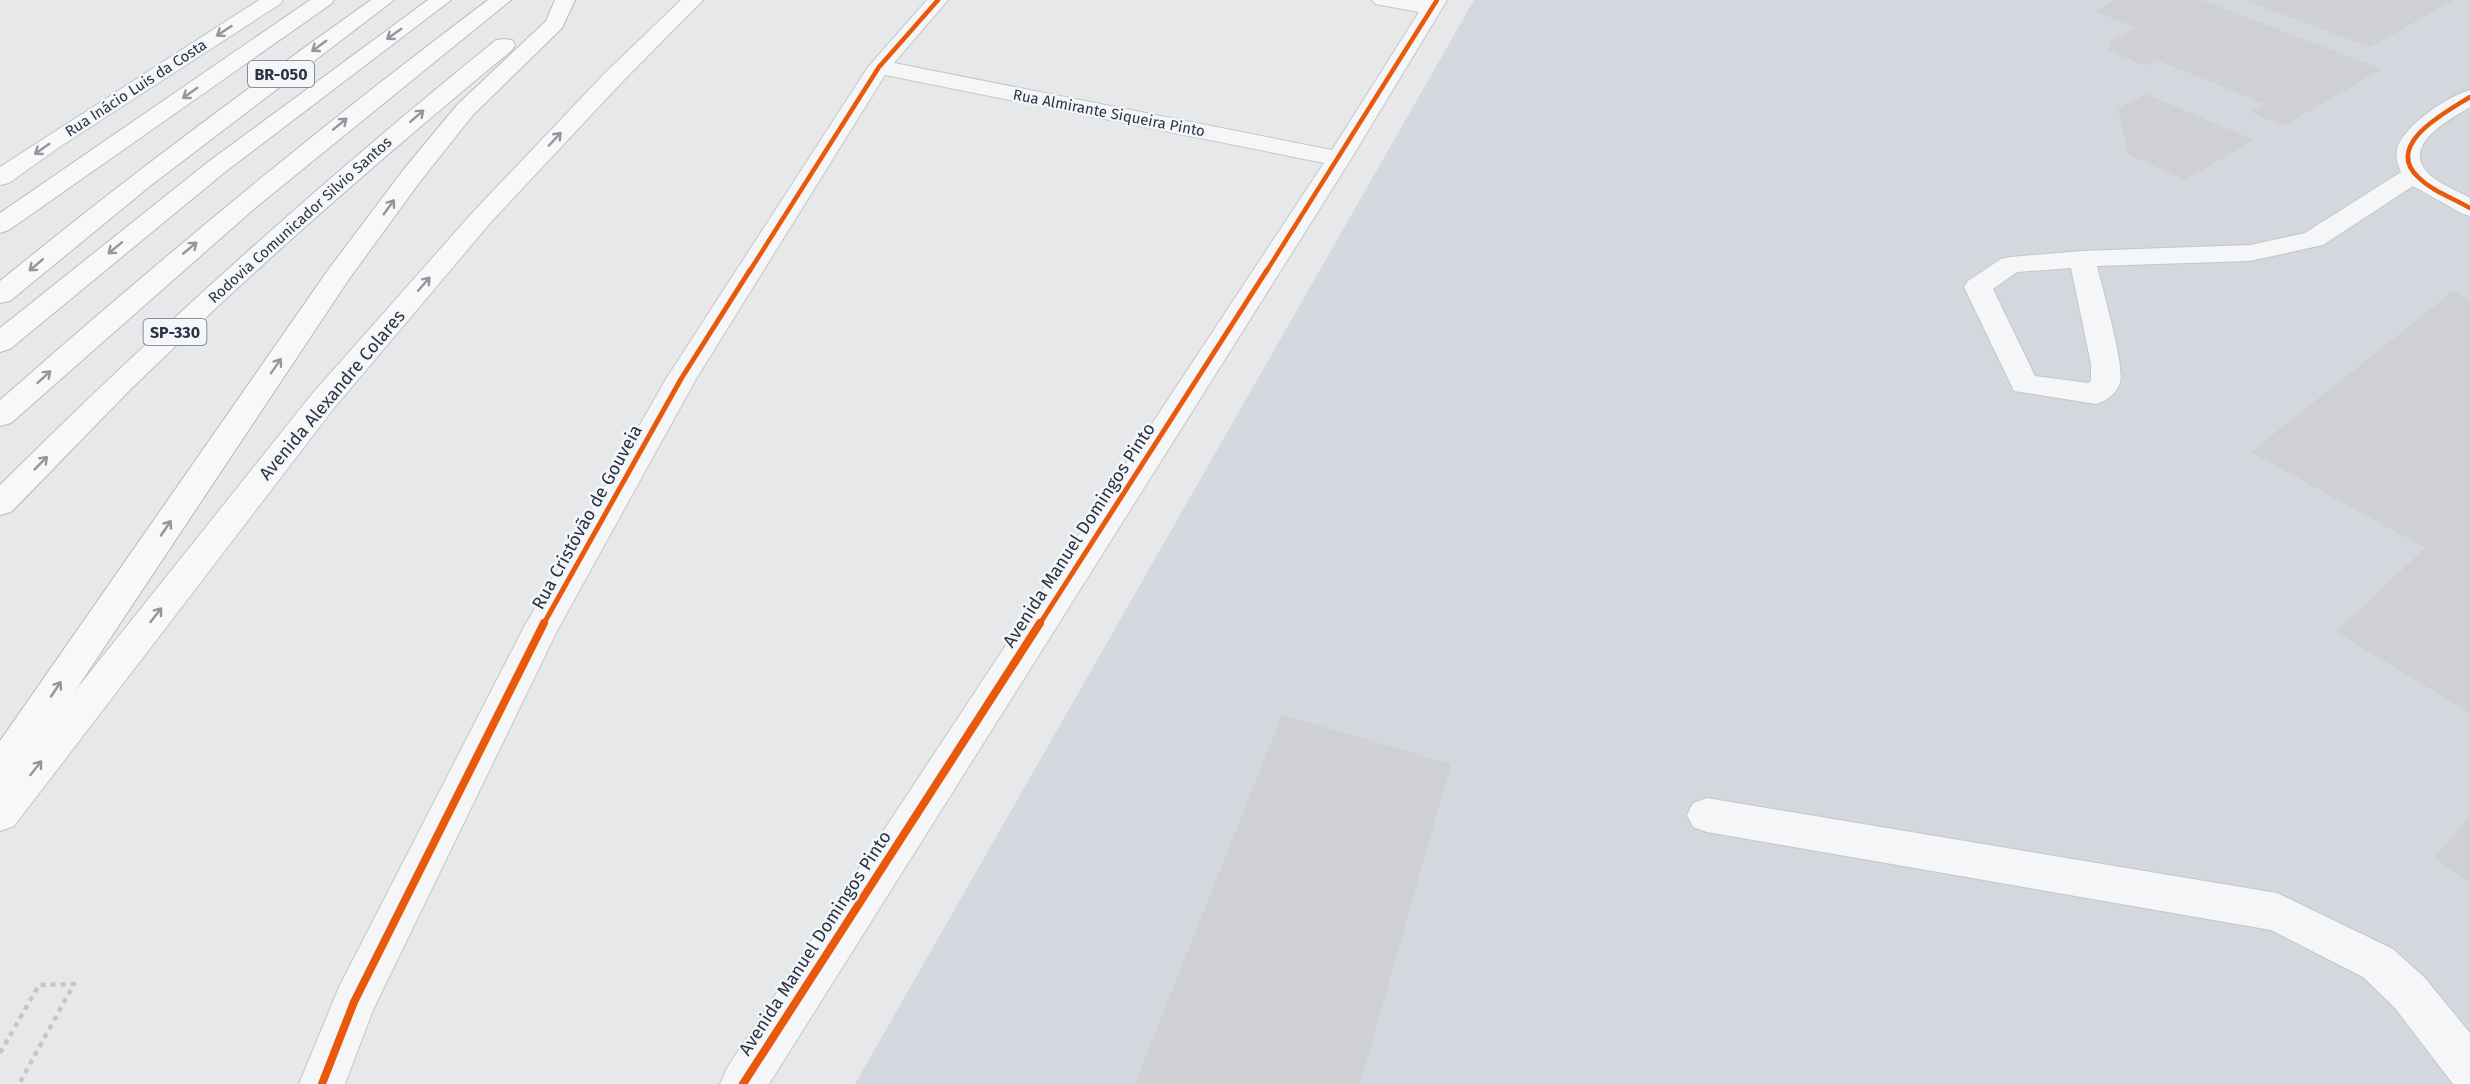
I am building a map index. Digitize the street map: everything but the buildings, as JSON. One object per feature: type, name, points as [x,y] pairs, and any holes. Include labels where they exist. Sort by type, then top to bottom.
[{"type":"main road","name":"Rua Inácio Luis da Costa","points":[[0,178],[50,143],[273,0]]},
{"type":"main road","points":[[0,225],[324,0]]},
{"type":"main road","name":"BR-050","points":[[0,296],[84,225],[290,67],[384,0]]},
{"type":"main road","points":[[0,343],[244,145],[441,0]]},
{"type":"main road","points":[[0,416],[139,291],[295,160],[406,71],[501,0]]},
{"type":"main road","name":"Rodovia Comunicador Silvio Santos","points":[[0,504],[137,367],[281,236],[426,109],[560,0]]},
{"type":"main road","points":[[0,772],[326,294],[413,174],[465,110],[555,24],[565,0]]},
{"type":"main road","name":"Avenida Alexandre Colares","points":[[0,814],[331,392],[482,217],[613,78],[693,0]]},
{"type":"street","name":"Rua Cristóvão de Gouveia","points":[[322,1084],[354,1002],[541,629],[681,380],[879,67],[938,0]]},
{"type":"street","points":[[1382,0],[1435,4]]},
{"type":"street","name":"Avenida Manuel Domingos Pinto","points":[[743,1084],[1339,159],[1435,4]]},
{"type":"street","name":"Rua Almirante Siqueira Pinto","points":[[879,67],[1339,159]]},
{"type":"street","points":[[2470,97],[2421,131],[2410,143],[2407,158],[2415,174],[2470,208]]},
{"type":"street","points":[[2082,259],[2105,364],[2106,382],[2096,394],[2024,384],[1978,287],[2010,265],[2082,259],[2250,254],[2314,239],[2415,174]]},
{"type":"street","points":[[1707,815],[2277,912],[2378,963],[2410,993],[2470,1069]]},
{"type":"path","points":[[0,1053],[39,985],[74,984],[19,1084]]},
{"type":"shaded area","points":[[1474,0],[2470,0],[2470,1084],[855,1084]]},
{"type":"cycle path","points":[[322,1084],[354,1002],[541,629],[681,379],[879,67],[938,0]]},
{"type":"cycle path","points":[[743,1084],[1339,159],[1437,0]]},
{"type":"cycle path","points":[[2470,97],[2424,128],[2409,149],[2408,160],[2414,173],[2425,183],[2470,208]]}]
